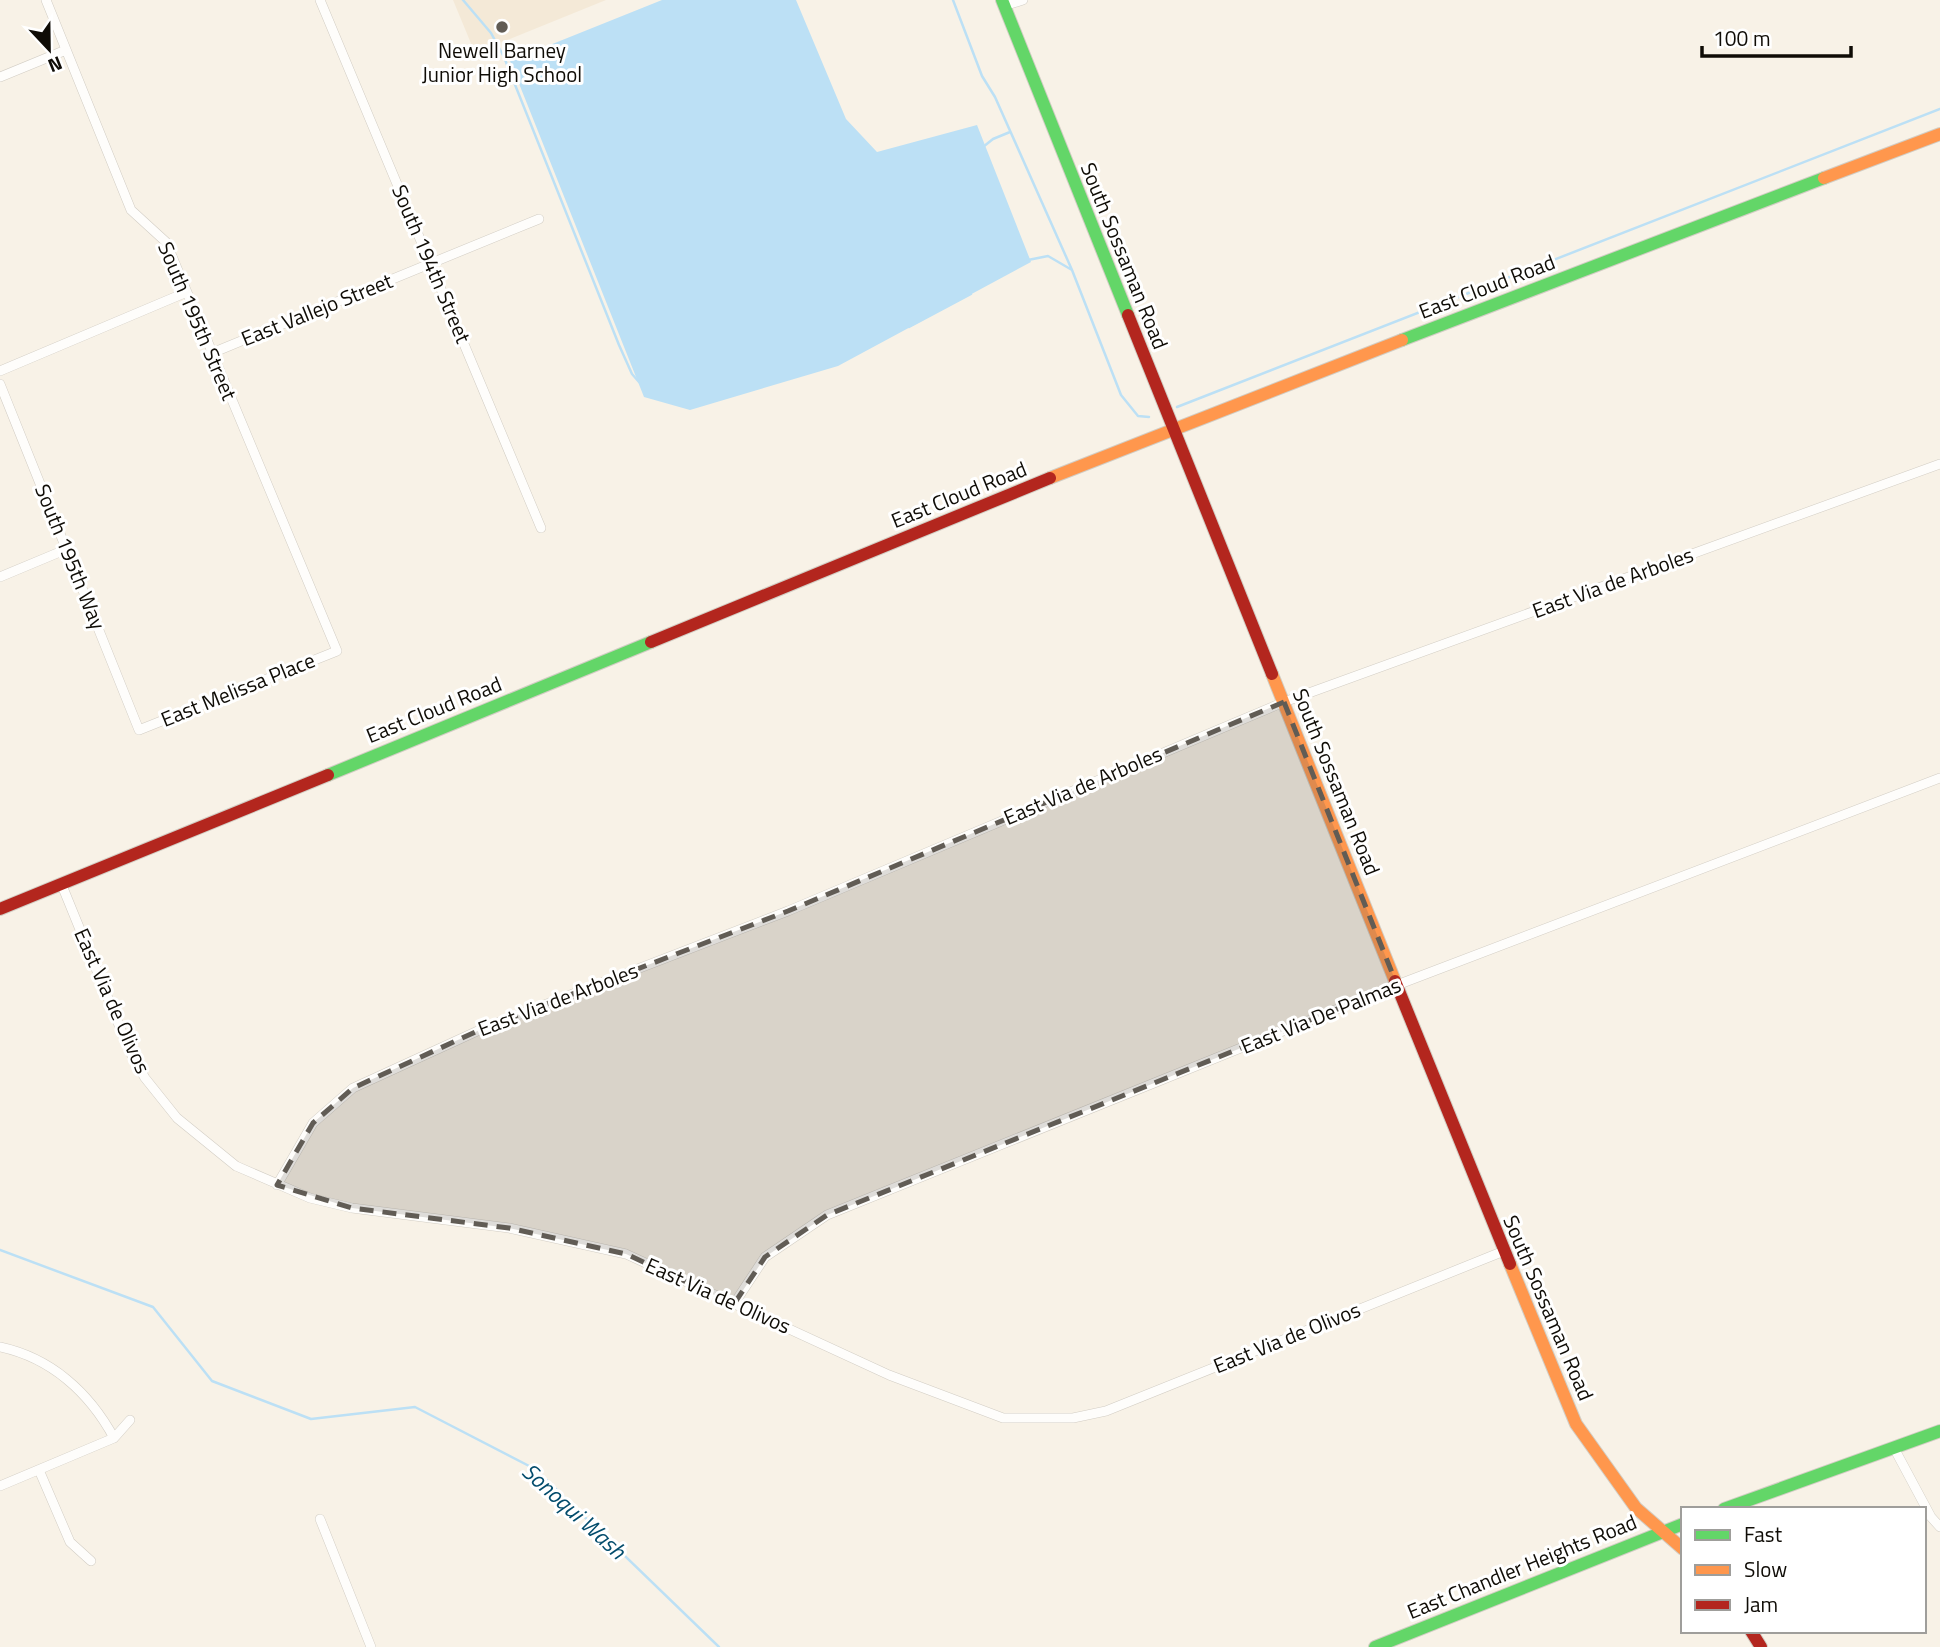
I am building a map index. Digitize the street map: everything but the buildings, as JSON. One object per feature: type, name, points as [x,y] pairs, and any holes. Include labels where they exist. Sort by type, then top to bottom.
[{"type":"main road","name":"South Sossaman Road","points":[[1005,2],[1504,1251],[1582,1435],[1636,1508],[1681,1547]]},
{"type":"main road","name":"East Cloud Road","points":[[0,909],[1173,428],[1940,134]]},
{"type":"main road","points":[[1730,1507],[1940,1432]]},
{"type":"main road","name":"East Chandler Heights Road","points":[[1375,1647],[1681,1525]]},
{"type":"street","name":"South 195th Street","points":[[47,0],[131,211],[166,242],[337,651]]},
{"type":"street","name":"South 194th Street","points":[[320,0],[541,528]]},
{"type":"street","points":[[1005,2],[1023,0]]},
{"type":"street","points":[[0,77],[66,50]]},
{"type":"street","name":"East Vallejo Street","points":[[212,353],[539,219]]},
{"type":"street","points":[[0,370],[187,292]]},
{"type":"street","name":"South 195th Way","points":[[0,384],[139,730]]},
{"type":"street","name":"East Via de Arboles","points":[[277,1185],[313,1123],[353,1088],[484,1028],[788,911],[1284,702],[1940,464]]},
{"type":"street","points":[[0,576],[67,549]]},
{"type":"street","name":"East Melissa Place","points":[[139,730],[337,651]]},
{"type":"street","name":"East Via De Palmas","points":[[734,1304],[765,1257],[827,1215],[1397,985],[1940,778]]},
{"type":"street","name":"East Via de Olivos","points":[[61,883],[130,1052],[145,1078],[177,1118],[236,1166],[310,1198],[352,1208],[509,1228],[626,1254],[889,1375],[1003,1418],[1073,1418],[1106,1411],[1504,1251]]},
{"type":"street","points":[[0,1347],[29,1355],[52,1368],[91,1402],[114,1438]]},
{"type":"street","points":[[0,1486],[114,1438],[130,1420]]},
{"type":"street","points":[[1894,1448],[1926,1507]]},
{"type":"street","points":[[40,1470],[70,1542],[91,1561]]},
{"type":"street","points":[[1926,1508],[1940,1527]]},
{"type":"street","points":[[320,1519],[371,1647]]},
{"type":"highlighted area","points":[[1284,702],[1397,985],[827,1215],[765,1257],[734,1304],[626,1254],[509,1228],[352,1208],[277,1185],[313,1123],[353,1088],[484,1028],[788,911]]},
{"type":"shaded area","name":"Newell Barney Junior High School","points":[[453,0],[606,0],[475,53]]},
{"type":"water","points":[[662,0],[796,0],[846,119],[877,152],[977,125],[1031,262],[838,366],[690,410],[644,397],[510,61]]},
{"type":"waterway","points":[[463,0],[491,33],[504,57],[619,345],[632,374],[639,382]]},
{"type":"waterway","points":[[953,0],[982,76],[995,97],[1072,270],[1121,395],[1138,416],[1149,417]]},
{"type":"waterway","points":[[1177,407],[1940,109]]},
{"type":"waterway","points":[[983,147],[993,139],[1010,132]]},
{"type":"waterway","points":[[1028,260],[1048,256],[1072,270]]},
{"type":"waterway","points":[[909,327],[971,294]]},
{"type":"waterway","name":"Sonoqui Wash","points":[[0,1250],[153,1307],[212,1381],[311,1419],[415,1407],[535,1469],[719,1647]]},
{"type":"traffic: fast","points":[[1002,0],[1128,315]]},
{"type":"traffic: fast","points":[[1402,340],[1824,178]]},
{"type":"traffic: fast","points":[[328,775],[651,642]]},
{"type":"traffic: fast","points":[[1730,1507],[1940,1431]]},
{"type":"traffic: fast","points":[[1375,1647],[1681,1525]]},
{"type":"traffic: slow","points":[[1824,178],[1940,134]]},
{"type":"traffic: slow","points":[[1050,478],[1402,340]]},
{"type":"traffic: slow","points":[[1272,674],[1395,981]]},
{"type":"traffic: slow","points":[[1510,1264],[1576,1424],[1636,1508],[1681,1547]]},
{"type":"traffic: jam","points":[[1128,315],[1272,674]]},
{"type":"traffic: jam","points":[[651,642],[1050,478]]},
{"type":"traffic: jam","points":[[0,909],[328,775]]},
{"type":"traffic: jam","points":[[1395,981],[1510,1264]]},
{"type":"traffic: jam","points":[[1752,1633],[1761,1647]]},
{"type":"place","name":"Newell Barney Junior High School","points":[[502,27]]}]
